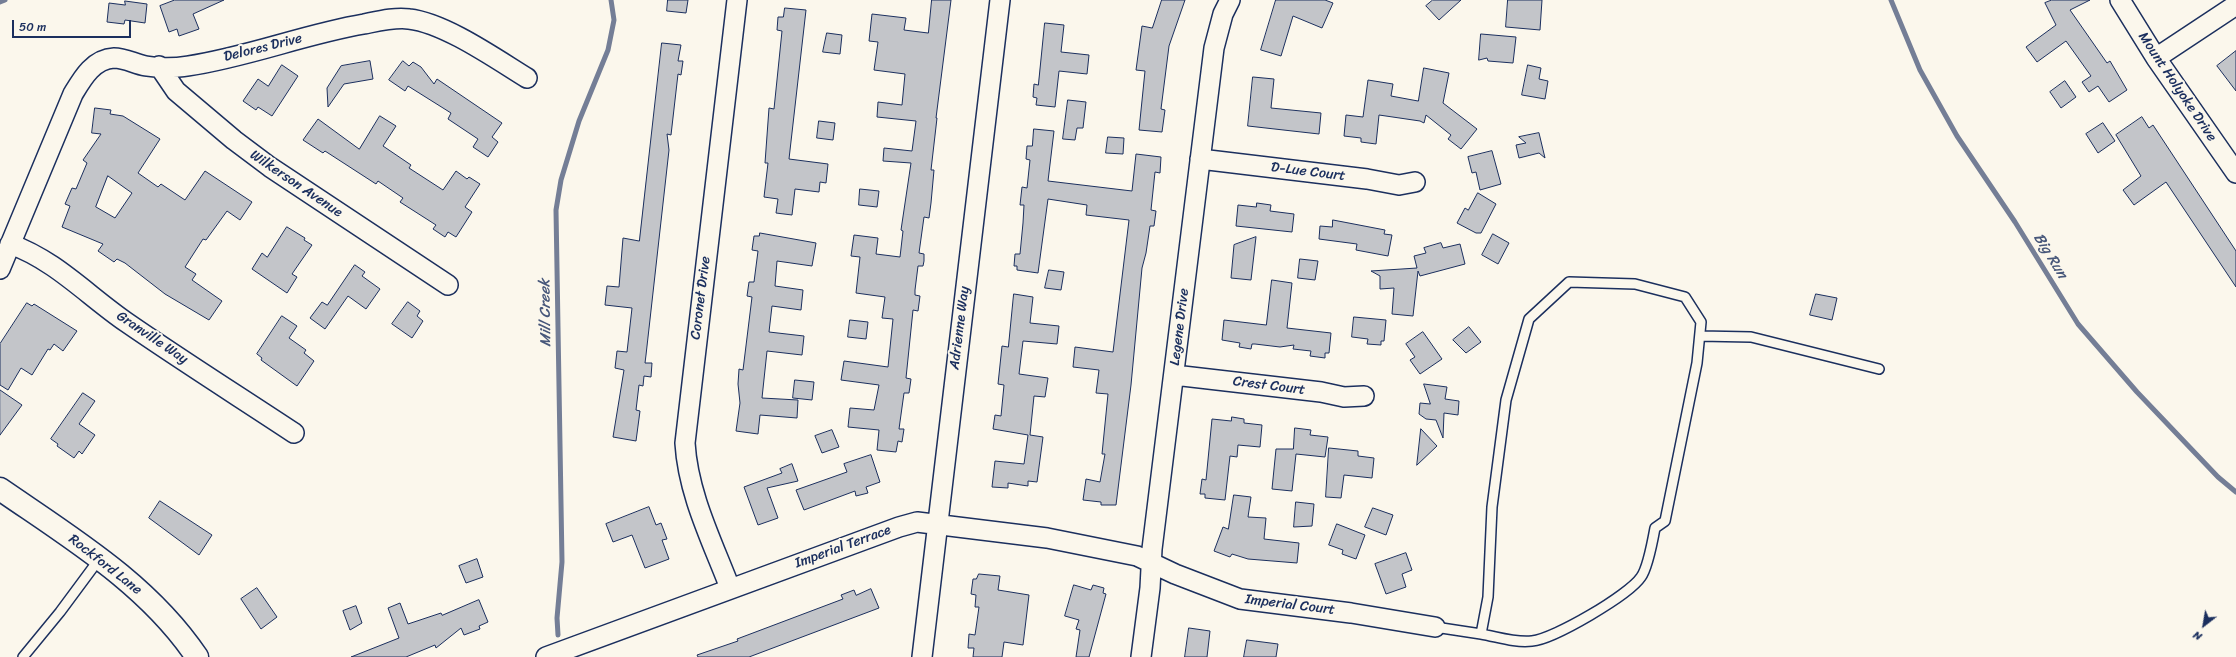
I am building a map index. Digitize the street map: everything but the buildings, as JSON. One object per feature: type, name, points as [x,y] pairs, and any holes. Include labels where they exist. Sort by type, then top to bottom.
[{"type":"main road","name":"Rockford Lane","points":[[0,489],[100,558],[156,606],[197,657]]},
{"type":"street","name":"Coronet Drive","points":[[730,588],[693,491],[686,466],[685,443],[737,0]]},
{"type":"street","name":"Adrienne Way","points":[[922,657],[936,524],[1000,0]]},
{"type":"street","name":"Legene Drive","points":[[1141,657],[1150,588],[1151,563],[1214,48],[1223,14],[1230,0]]},
{"type":"street","name":"Mount Holyoke Drive","points":[[2120,0],[2156,58],[2236,173]]},
{"type":"street","points":[[2156,58],[2236,5]]},
{"type":"street","name":"Delores Drive","points":[[0,269],[73,94],[82,78],[91,68],[104,60],[112,58],[122,59],[147,66],[187,66],[251,53],[351,26],[408,18],[424,22],[444,30],[527,78]]},
{"type":"street","name":"Wilkerson Avenue","points":[[159,66],[176,91],[234,140],[270,167],[448,285]]},
{"type":"street","name":"D-Lue Court","points":[[1200,158],[1366,179],[1398,185],[1415,182]]},
{"type":"street","name":"Granville Way","points":[[10,244],[28,250],[47,261],[126,322],[294,433]]},
{"type":"street","name":"Crest Court","points":[[1174,375],[1321,392],[1344,397],[1364,396]]},
{"type":"street","name":"Imperial Terrace","points":[[546,657],[899,526],[917,522],[1047,538],[1137,556],[1151,563]]},
{"type":"street","name":"Imperial Court","points":[[1151,563],[1220,593],[1240,599],[1351,613],[1435,627]]},
{"type":"lane","points":[[1435,627],[1522,641],[1533,641],[1554,635],[1577,623],[1618,596],[1642,577],[1655,528],[1665,521],[1697,363],[1701,322],[1685,297],[1635,284],[1569,282],[1529,319],[1506,400],[1492,506],[1488,597],[1481,634]]},
{"type":"lane","points":[[1700,336],[1750,337],[1879,369]]},
{"type":"lane","points":[[27,655],[100,558]]},
{"type":"waterway","name":"Mill Creek","points":[[0,2],[5,0]]},
{"type":"waterway","name":"Mill Creek","points":[[558,635],[557,618],[562,562],[556,210],[561,180],[579,121],[608,50],[614,20],[611,0]]},
{"type":"waterway","name":"Big Run","points":[[1891,0],[1920,70],[1957,136],[2015,222],[2078,324],[2137,392],[2218,477],[2236,492]]}]
